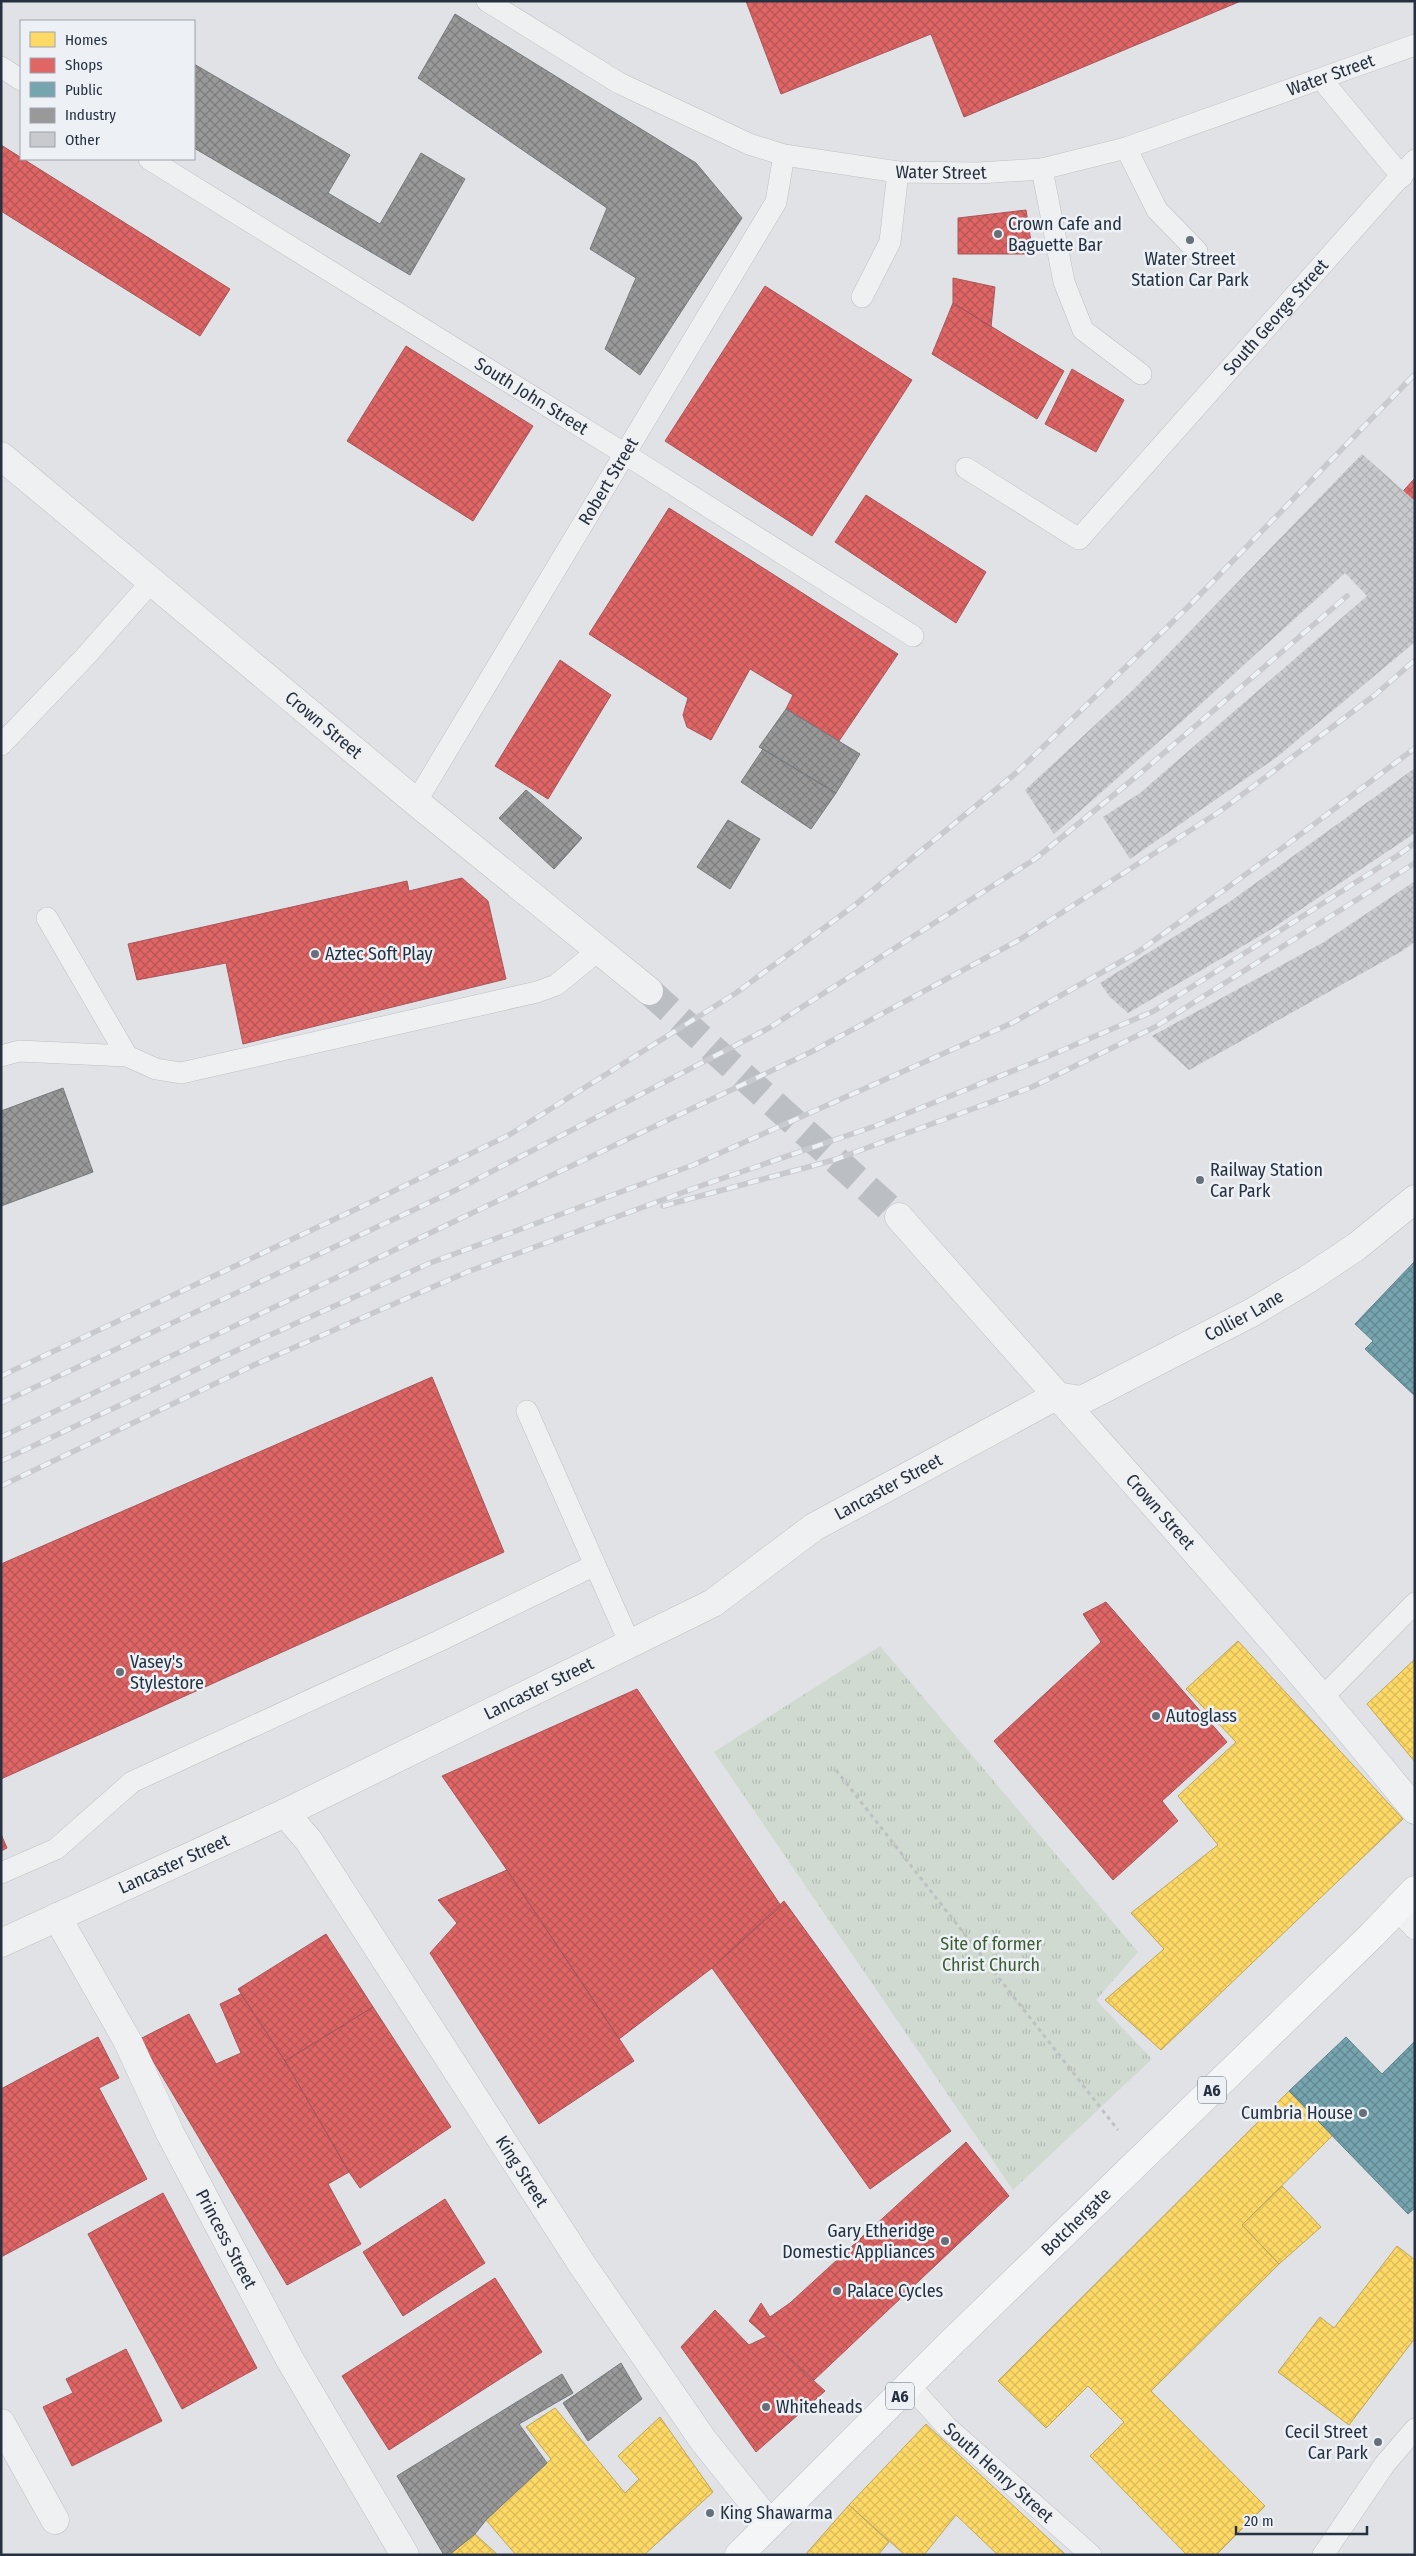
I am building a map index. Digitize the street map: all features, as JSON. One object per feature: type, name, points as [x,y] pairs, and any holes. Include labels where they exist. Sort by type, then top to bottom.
[{"type":"main road","name":"Botchergate","points":[[739,2555],[952,2342],[1378,1930],[1405,1900]]},
{"type":"street","name":"Crown Street","points":[[1,456],[416,802],[649,991]]},
{"type":"street","name":"Collier Lane","points":[[1056,1396],[1082,1400],[1251,1313],[1356,1247],[1394,1213],[1415,1199]]},
{"type":"street","name":"Crown Street","points":[[898,1218],[1056,1396],[1130,1476],[1322,1698],[1415,1810]]},
{"type":"street","name":"Lancaster Street","points":[[1,1943],[285,1813],[713,1603],[814,1527],[1056,1396]]},
{"type":"street","name":"King Street","points":[[285,1813],[308,1840],[580,2263],[704,2440],[770,2524]]},
{"type":"street","name":"Princess Street","points":[[57,1917],[127,2040],[170,2133],[289,2358],[405,2555]]},
{"type":"street","points":[[1,2423],[55,2520]]},
{"type":"lane","name":"Water Street","points":[[487,1],[619,84],[748,144],[784,155],[898,172],[978,173],[1042,169],[1126,148],[1322,80],[1415,45]]},
{"type":"lane","points":[[1,67],[20,79]]},
{"type":"lane","points":[[1322,80],[1402,177]]},
{"type":"lane","points":[[1126,148],[1157,210],[1197,251]]},
{"type":"lane","name":"Robert Street","points":[[416,802],[776,202],[784,155]]},
{"type":"lane","name":"South John Street","points":[[151,160],[625,454],[913,636]]},
{"type":"lane","name":"South George Street","points":[[966,468],[1079,539],[1402,177],[1415,160]]},
{"type":"lane","points":[[1042,169],[1064,282],[1083,330],[1141,374]]},
{"type":"lane","points":[[862,297],[890,242],[898,172]]},
{"type":"lane","points":[[1,745],[85,657],[152,581]]},
{"type":"lane","points":[[47,918],[127,1056]]},
{"type":"lane","points":[[1,1056],[19,1051],[127,1056],[156,1069],[181,1073],[537,992],[556,985],[599,950]]},
{"type":"lane","points":[[527,1411],[630,1644]]},
{"type":"lane","points":[[1,1873],[56,1849],[132,1782],[439,1641],[595,1565]]},
{"type":"lane","points":[[1322,1698],[1415,1602]]},
{"type":"lane","points":[[1405,1900],[1415,1929]]},
{"type":"lane","name":"South Henry Street","points":[[910,2386],[947,2427],[1091,2555]]},
{"type":"lane","points":[[1323,2555],[1385,2464],[1415,2429]]},
{"type":"path","points":[[836,1770],[1119,2132],[1146,2154]]},
{"type":"green space","name":"Site of former Christ Church","points":[[880,1646],[1138,1952],[1096,2000],[1152,2059],[1013,2190],[714,1752]]},
{"type":"building: Homes","points":[[1238,1641],[1403,1819],[1161,2050],[1105,2000],[1164,1949],[1131,1913],[1218,1845],[1178,1796],[1236,1742],[1186,1689]]},
{"type":"building: Homes","points":[[1415,1659],[1415,1762],[1367,1704]]},
{"type":"building: Homes","points":[[1289,2091],[1333,2135],[1242,2225],[1279,2264],[1151,2391],[1265,2506],[1216,2555],[1187,2555],[1090,2456],[1124,2422],[1088,2386],[1046,2428],[998,2381]]},
{"type":"building: Homes","points":[[1282,2186],[1321,2227],[1279,2264],[1242,2225]]},
{"type":"building: Homes","points":[[1397,2246],[1415,2260],[1415,2338],[1349,2425],[1278,2372],[1320,2317],[1334,2328]]},
{"type":"building: Homes","points":[[555,2408],[625,2493],[639,2479],[618,2456],[660,2417],[713,2492],[644,2555],[516,2555],[486,2520],[551,2459],[526,2427]]},
{"type":"building: Homes","points":[[926,2424],[1066,2555],[998,2555],[956,2515],[924,2555],[905,2555],[849,2505]]},
{"type":"building: Homes","points":[[849,2505],[889,2542],[878,2555],[805,2555]]},
{"type":"building: Homes","points":[[475,2534],[498,2555],[449,2555]]},
{"type":"building: Shops","points":[[746,1],[1241,1],[964,117],[931,34],[781,94]]},
{"type":"building: Shops","points":[[1,145],[20,157],[20,160],[25,160],[230,289],[200,336],[1,211]]},
{"type":"building: Shops","points":[[1026,210],[1033,254],[958,254],[958,218]]},
{"type":"building: Shops","points":[[953,278],[995,287],[991,327],[953,303]]},
{"type":"building: Shops","points":[[765,286],[912,380],[812,536],[665,441]]},
{"type":"building: Shops","points":[[953,303],[1064,371],[1037,419],[932,354]]},
{"type":"building: Shops","points":[[406,346],[533,426],[473,521],[347,441]]},
{"type":"building: Shops","points":[[1072,369],[1124,400],[1096,452],[1045,424]]},
{"type":"building: Shops","points":[[1415,478],[1415,556],[1404,568],[1366,532]]},
{"type":"building: Shops","points":[[866,495],[986,572],[956,623],[835,542]]},
{"type":"building: Shops","points":[[669,508],[898,654],[839,741],[786,709],[793,695],[750,669],[711,740],[687,727],[683,715],[688,698],[589,634]]},
{"type":"building: Shops","points":[[560,660],[611,695],[548,799],[495,766]]},
{"type":"building: Shops","name":"Aztec Soft Play","points":[[462,878],[488,901],[506,979],[243,1044],[226,963],[137,980],[128,944],[407,881],[409,891]]},
{"type":"building: Shops","name":"Vasey's Stylestore","points":[[432,1377],[504,1552],[1,1779],[1,1564]]},
{"type":"building: Shops","points":[[1106,1602],[1227,1742],[1162,1801],[1178,1821],[1113,1880],[994,1741],[1101,1642],[1083,1614]]},
{"type":"building: Shops","points":[[637,1689],[781,1906],[712,1968],[619,2039],[442,1776]]},
{"type":"building: Shops","points":[[1,1834],[7,1848],[1,1851]]},
{"type":"building: Shops","points":[[507,1870],[634,2061],[539,2124],[430,1953],[457,1923],[438,1900]]},
{"type":"building: Shops","points":[[784,1901],[951,2131],[870,2189],[712,1968]]},
{"type":"building: Shops","points":[[326,1934],[373,2007],[285,2061],[238,1989]]},
{"type":"building: Shops","points":[[241,1994],[285,2061],[349,2172],[328,2184],[361,2244],[287,2285],[140,2039],[189,2014],[216,2064],[241,2053],[220,2004]]},
{"type":"building: Shops","points":[[373,2007],[451,2127],[360,2188],[285,2061]]},
{"type":"building: Shops","points":[[98,2037],[119,2078],[99,2088],[147,2179],[1,2257],[1,2089]]},
{"type":"building: Shops","points":[[966,2142],[1009,2196],[814,2380],[749,2321],[761,2303],[770,2317],[790,2303]]},
{"type":"building: Shops","points":[[163,2193],[257,2368],[182,2409],[88,2234]]},
{"type":"building: Shops","points":[[445,2199],[485,2263],[403,2316],[363,2252]]},
{"type":"building: Shops","points":[[495,2278],[542,2352],[389,2450],[342,2376]]},
{"type":"building: Shops","points":[[715,2310],[749,2345],[766,2337],[825,2391],[756,2452],[681,2347]]},
{"type":"building: Shops","points":[[126,2349],[162,2421],[72,2466],[43,2407],[73,2393],[66,2379]]},
{"type":"building: Public","points":[[1415,1261],[1415,1396],[1365,1349],[1373,1341],[1355,1324]]},
{"type":"building: Public","name":"Cumbria House","points":[[1346,2037],[1382,2074],[1415,2041],[1415,2208],[1408,2214],[1289,2091]]},
{"type":"building: Industry","points":[[455,14],[696,163],[742,218],[640,375],[605,349],[636,278],[590,249],[607,208],[418,78]]},
{"type":"building: Industry","points":[[195,65],[350,155],[328,193],[380,224],[421,153],[465,179],[410,275],[195,149]]},
{"type":"building: Industry","points":[[786,709],[860,754],[836,793],[759,747]]},
{"type":"building: Industry","points":[[763,749],[836,793],[811,829],[741,782]]},
{"type":"building: Industry","points":[[526,790],[582,838],[554,869],[499,818]]},
{"type":"building: Industry","points":[[728,820],[760,839],[730,889],[697,867]]},
{"type":"building: Industry","points":[[63,1088],[93,1172],[1,1206],[1,1111]]},
{"type":"building: Industry","points":[[621,2363],[642,2399],[588,2441],[563,2403]]},
{"type":"building: Industry","points":[[562,2374],[573,2393],[519,2424],[547,2463],[486,2520],[475,2534],[449,2555],[444,2555],[397,2476]]},
{"type":"building: Other","points":[[1362,454],[1415,501],[1415,642],[1277,757],[1130,859],[1103,817],[1140,793],[1367,596],[1345,573],[1054,834],[1025,790],[1136,687]]},
{"type":"building: Other","points":[[1415,768],[1415,833],[1270,930],[1128,1013],[1110,997],[1100,983],[1228,903]]},
{"type":"building: Other","points":[[1415,881],[1415,942],[1402,951],[1189,1070],[1152,1036],[1324,942]]},
{"type":"tunnel","points":[[649,991],[899,1217]]},
{"type":"railway","points":[[1,1376],[509,1135],[736,993],[855,905],[1016,773],[1187,608],[1415,374]]},
{"type":"railway","points":[[1,1403],[454,1191],[769,1028],[1035,859],[1137,776],[1347,596]]},
{"type":"railway","points":[[1,1437],[811,1052],[1019,940],[1219,812],[1375,695],[1415,660]]},
{"type":"railway","points":[[1,1461],[259,1340],[430,1263],[693,1165],[1012,1023],[1138,952],[1285,846],[1415,748]]},
{"type":"railway","points":[[1,1486],[254,1365],[467,1272],[703,1185],[878,1125],[1030,1064],[1154,1011],[1415,843]]},
{"type":"railway","points":[[663,1206],[834,1160],[1032,1087],[1155,1027],[1415,863]]},
{"type":"place","name":"Crown Cafe and Baguette Bar","points":[[998,234]]},
{"type":"place","name":"Water Street Station Car Park","points":[[1190,240]]},
{"type":"place","name":"Aztec Soft Play","points":[[315,954]]},
{"type":"place","name":"Railway Station Car Park","points":[[1200,1180]]},
{"type":"place","name":"Vasey's Stylestore","points":[[120,1672]]},
{"type":"place","name":"Autoglass","points":[[1156,1716]]},
{"type":"place","name":"Cumbria House","points":[[1363,2113]]},
{"type":"place","name":"Gary Etheridge Domestic Appliances","points":[[945,2241]]},
{"type":"place","name":"Palace Cycles","points":[[837,2291]]},
{"type":"place","name":"Whiteheads","points":[[766,2407]]},
{"type":"place","name":"Cecil Street Car Park","points":[[1378,2442]]},
{"type":"place","name":"King Shawarma","points":[[710,2513]]}]
